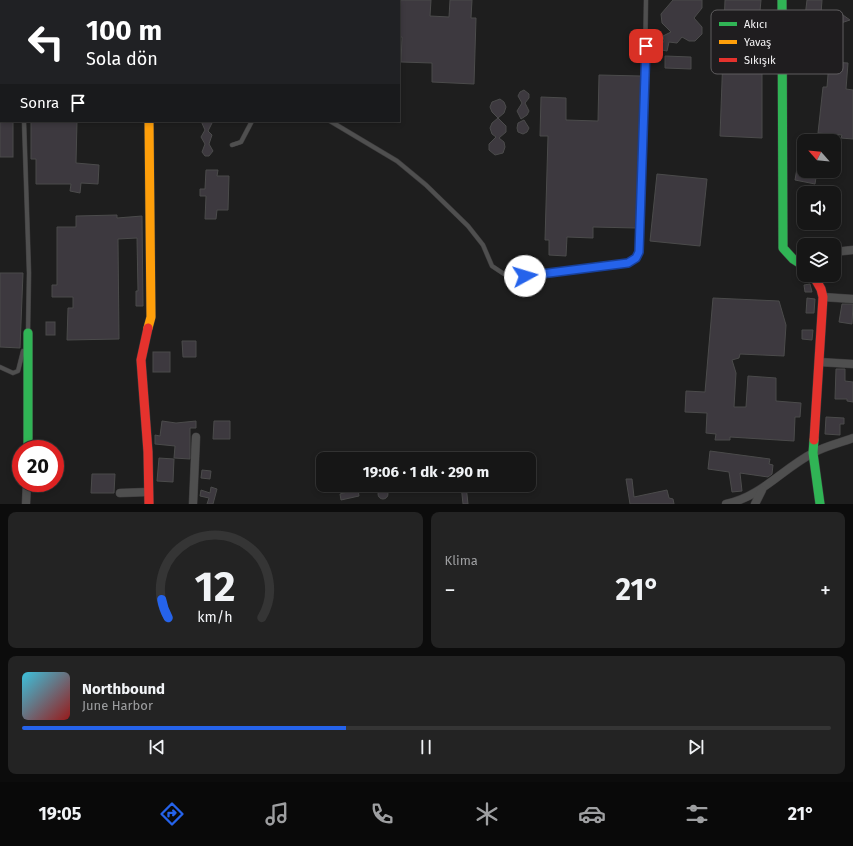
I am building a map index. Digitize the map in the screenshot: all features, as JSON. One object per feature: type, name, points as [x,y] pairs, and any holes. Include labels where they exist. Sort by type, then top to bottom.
[{"type":"street","points":[[782,0],[782,10]]},
{"type":"street","points":[[782,74],[783,248],[792,259],[797,262]]},
{"type":"street","points":[[148,122],[151,317],[144,340],[141,360],[148,452],[149,504]]},
{"type":"street","points":[[841,251],[853,250]]},
{"type":"street","points":[[817,282],[823,297],[813,453],[820,504]]},
{"type":"street","points":[[823,297],[853,299]]},
{"type":"street","points":[[28,333],[28,440]]},
{"type":"street","points":[[819,362],[853,364]]},
{"type":"street","points":[[193,504],[196,437]]},
{"type":"street","points":[[726,504],[762,490],[813,453],[853,438]]},
{"type":"street","points":[[755,504],[762,490]]},
{"type":"street","points":[[26,504],[27,492]]},
{"type":"street","points":[[120,493],[148,492]]},
{"type":"lane","points":[[332,122],[397,161],[426,185],[468,226],[483,245],[492,266],[504,274],[525,276],[628,263],[636,258],[639,252],[644,122],[646,0]]},
{"type":"lane","points":[[0,367],[13,373],[18,371],[28,333],[29,273],[24,122]]},
{"type":"lane","points":[[232,144],[241,142],[251,122]]},
{"type":"building","points":[[400,0],[431,0],[430,16],[449,17],[450,0],[472,0],[471,18],[476,18],[474,84],[432,82],[432,63],[401,62],[402,37],[400,37]]},
{"type":"building","points":[[673,0],[702,0],[702,8],[694,18],[702,27],[702,34],[695,41],[689,41],[682,37],[677,43],[669,42],[667,51],[662,50],[660,47],[664,41],[663,36],[671,32],[662,23],[661,14]]},
{"type":"building","points":[[725,0],[761,0],[760,10],[725,10]]},
{"type":"building","points":[[807,0],[822,0],[821,10],[806,10]]},
{"type":"building","points":[[843,15],[850,20],[843,22]]},
{"type":"building","points":[[665,56],[691,57],[691,69],[665,68]]},
{"type":"building","points":[[843,63],[848,63],[846,89],[853,90],[853,139],[841,138],[841,134],[818,133],[823,87],[827,87],[828,74],[843,74]]},
{"type":"building","points":[[722,74],[762,74],[762,138],[720,136]]},
{"type":"building","points":[[599,75],[641,76],[636,228],[593,227],[593,238],[567,237],[566,256],[549,255],[549,240],[545,240],[548,136],[540,136],[541,97],[566,98],[566,120],[598,121]]},
{"type":"building","points":[[524,90],[529,94],[529,98],[525,103],[529,111],[527,115],[521,119],[517,111],[522,103],[518,96],[520,92]]},
{"type":"building","points":[[500,99],[504,102],[506,107],[504,113],[498,118],[492,112],[490,107],[492,102]]},
{"type":"building","points":[[498,118],[506,126],[506,132],[499,138],[504,142],[505,147],[503,153],[495,155],[489,150],[489,144],[496,137],[492,134],[490,128],[492,123]]},
{"type":"building","points":[[524,120],[529,128],[527,132],[523,134],[518,132],[517,128],[518,123]]},
{"type":"building","points":[[0,122],[13,122],[13,157],[0,157]]},
{"type":"building","points":[[31,122],[77,122],[76,163],[99,165],[98,184],[81,183],[80,193],[70,191],[71,184],[36,184],[36,159],[31,159]]},
{"type":"building","points":[[201,122],[212,122],[208,131],[212,135],[209,144],[213,151],[209,156],[205,156],[202,152],[205,144],[201,137],[205,130]]},
{"type":"building","points":[[797,168],[797,178],[816,178],[815,184],[795,180]]},
{"type":"building","points":[[206,170],[218,170],[217,176],[229,176],[228,210],[217,210],[216,219],[205,219],[206,196],[200,196],[200,189],[205,189]]},
{"type":"building","points":[[657,174],[707,179],[700,246],[650,241]]},
{"type":"building","points":[[117,215],[117,218],[142,216],[143,306],[136,306],[136,291],[138,291],[137,238],[118,239],[119,339],[67,340],[68,308],[73,308],[73,297],[52,297],[52,285],[57,285],[57,227],[76,227],[76,216]]},
{"type":"building","points":[[0,273],[23,273],[20,348],[0,347]]},
{"type":"building","points":[[810,284],[812,292],[805,292],[804,285]]},
{"type":"building","points":[[713,298],[779,301],[786,325],[784,356],[740,354],[739,358],[732,360],[736,373],[734,407],[746,407],[748,376],[776,378],[776,401],[801,403],[800,417],[795,417],[794,441],[730,437],[730,440],[715,440],[716,434],[706,433],[707,413],[685,412],[686,391],[705,392]]},
{"type":"building","points":[[807,298],[815,299],[814,313],[806,313]]},
{"type":"building","points":[[842,304],[853,304],[852,324],[839,322]]},
{"type":"building","points":[[46,322],[55,322],[55,335],[46,335]]},
{"type":"building","points":[[802,330],[813,330],[812,340],[802,339]]},
{"type":"building","points":[[182,341],[196,341],[196,357],[183,357]]},
{"type":"building","points":[[153,352],[170,352],[170,372],[153,372]]},
{"type":"building","points":[[836,369],[845,369],[845,381],[853,382],[853,402],[847,401],[847,399],[835,399]]},
{"type":"building","points":[[826,417],[844,418],[844,424],[840,424],[840,435],[825,434]]},
{"type":"building","points":[[162,421],[176,423],[196,421],[196,428],[190,428],[190,459],[174,458],[175,446],[155,444],[155,435],[160,436]]},
{"type":"building","points":[[214,421],[230,421],[230,439],[213,439]]},
{"type":"building","points":[[710,451],[770,459],[769,464],[773,465],[772,474],[768,477],[740,473],[742,491],[732,492],[729,472],[708,469]]},
{"type":"building","points":[[159,458],[174,459],[173,482],[157,481]]},
{"type":"building","points":[[202,470],[211,471],[210,479],[201,478]]},
{"type":"building","points":[[92,474],[115,474],[114,493],[91,493]]},
{"type":"building","points":[[626,479],[632,479],[634,497],[667,490],[669,498],[673,499],[674,504],[630,504]]},
{"type":"building","points":[[211,487],[217,489],[213,504],[207,504],[209,498],[200,496],[201,490],[210,493]]},
{"type":"building","points":[[347,492],[358,492],[359,496],[341,500],[340,494]]},
{"type":"building","points":[[378,492],[388,492],[388,496],[385,499],[381,499],[378,496]]},
{"type":"building","points":[[462,492],[467,492],[468,504],[463,504]]},
{"type":"traffic: fast","points":[[782,0],[782,10]]},
{"type":"traffic: fast","points":[[782,74],[783,248],[797,262]]},
{"type":"traffic: fast","points":[[28,333],[28,440]]},
{"type":"traffic: fast","points":[[814,440],[813,453],[820,504]]},
{"type":"traffic: slow","points":[[148,328],[151,317],[149,122]]},
{"type":"traffic: jam","points":[[814,440],[823,297],[817,282]]},
{"type":"traffic: jam","points":[[148,328],[141,360],[148,452],[149,504]]},
{"type":"route","points":[[525,276],[628,263],[636,258],[639,252],[646,46]]}]
